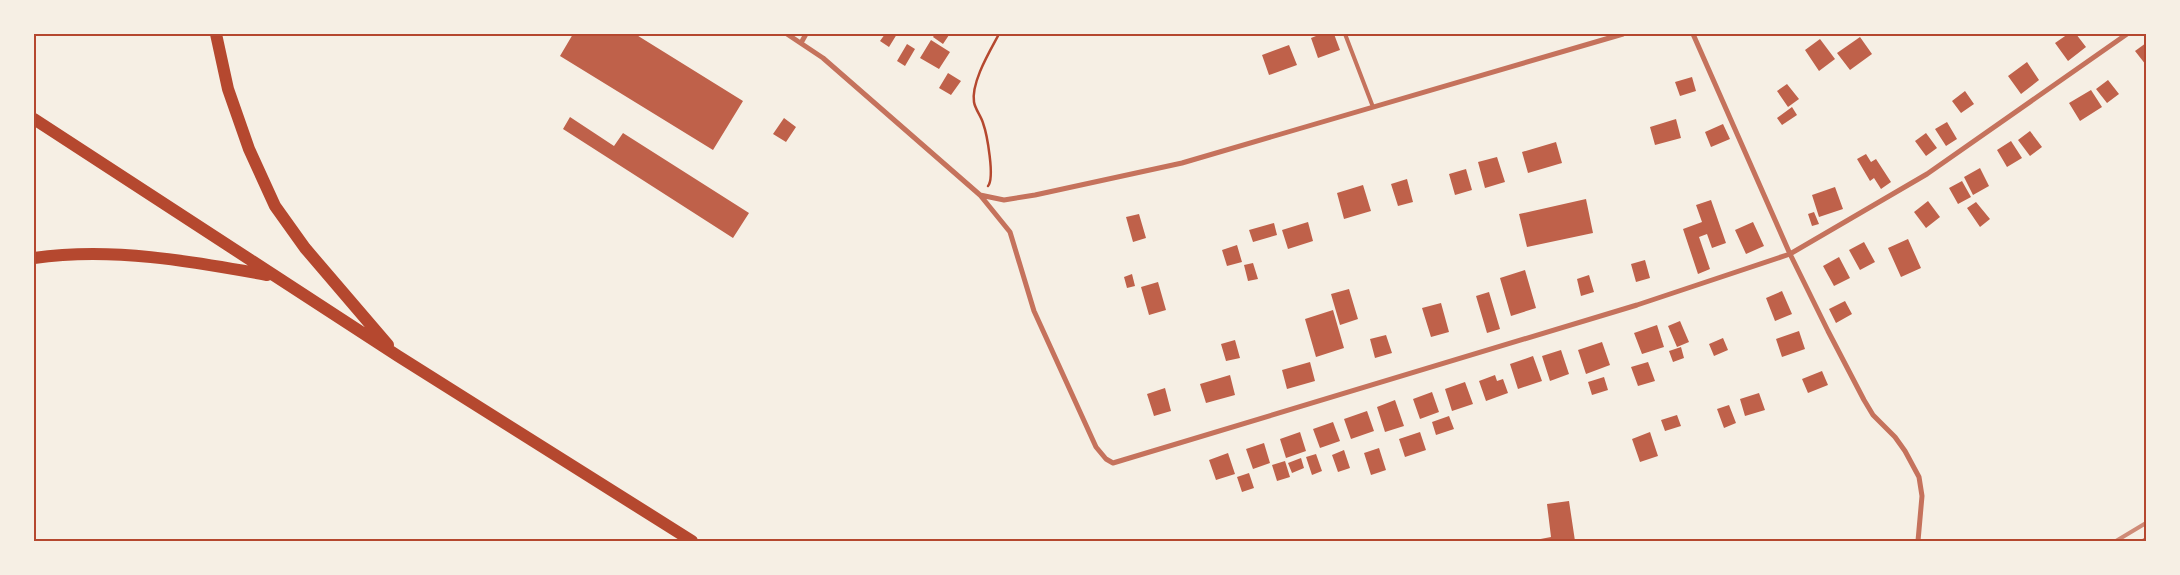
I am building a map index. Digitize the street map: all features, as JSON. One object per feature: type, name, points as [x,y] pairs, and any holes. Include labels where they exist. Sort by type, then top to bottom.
[{"type":"main road","points":[[216,34],[228,89],[249,149],[275,206],[305,248],[398,356]]},
{"type":"main road","points":[[34,119],[398,356],[692,541]]},
{"type":"main road","points":[[34,258],[114,255],[170,259],[274,276]]},
{"type":"street","points":[[787,34],[844,76],[980,195],[1010,232],[1034,311],[1096,448],[1106,459],[1113,463],[1637,305],[1790,254],[1927,174],[2127,34]]},
{"type":"street","points":[[801,43],[806,34]]},
{"type":"street","points":[[980,195],[1004,200],[1182,163],[1623,34]]},
{"type":"street","points":[[1693,34],[1790,254],[1864,400],[1873,415],[1900,444],[1911,460],[1919,477],[1922,496],[1918,541]]},
{"type":"lane","points":[[1345,34],[1373,107]]},
{"type":"path","points":[[980,195],[991,184],[992,172],[988,157],[989,146],[983,122],[974,102],[982,67],[999,34]]},
{"type":"building","points":[[573,34],[635,34],[743,101],[713,150],[560,56]]},
{"type":"building","points":[[885,34],[897,34],[889,47],[880,41]]},
{"type":"building","points":[[935,34],[949,35],[943,44],[933,37]]},
{"type":"building","points":[[1321,34],[1334,34],[1340,50],[1318,58],[1311,38]]},
{"type":"building","points":[[2068,34],[2076,34],[2086,47],[2068,61],[2055,43]]},
{"type":"building","points":[[1860,37],[1872,54],[1850,70],[1837,53]]},
{"type":"building","points":[[1820,39],[1835,59],[1819,71],[1805,50]]},
{"type":"building","points":[[931,40],[950,52],[939,69],[920,58]]},
{"type":"building","points":[[2146,43],[2146,65],[2135,51]]},
{"type":"building","points":[[907,44],[915,49],[905,66],[897,61]]},
{"type":"building","points":[[1289,45],[1297,65],[1269,75],[1262,55]]},
{"type":"building","points":[[2027,62],[2039,80],[2021,94],[2008,76]]},
{"type":"building","points":[[948,73],[961,81],[951,95],[939,88]]},
{"type":"building","points":[[1692,77],[1696,91],[1680,96],[1675,82]]},
{"type":"building","points":[[2108,80],[2119,94],[2107,103],[2096,89]]},
{"type":"building","points":[[1787,84],[1799,99],[1788,107],[1777,91]]},
{"type":"building","points":[[2091,90],[2102,107],[2080,121],[2069,103]]},
{"type":"building","points":[[1965,91],[1974,104],[1961,113],[1952,101]]},
{"type":"building","points":[[1792,107],[1797,115],[1782,125],[1777,118]]},
{"type":"building","points":[[570,117],[614,146],[623,133],[749,213],[733,238],[563,129]]},
{"type":"building","points":[[784,118],[796,127],[786,142],[773,134]]},
{"type":"building","points":[[1676,119],[1681,138],[1655,145],[1650,127]]},
{"type":"building","points":[[1947,122],[1957,139],[1946,146],[1935,129]]},
{"type":"building","points":[[1723,124],[1730,139],[1711,147],[1705,132]]},
{"type":"building","points":[[2030,131],[2042,147],[2030,156],[2018,140]]},
{"type":"building","points":[[1926,133],[1937,148],[1926,156],[1915,141]]},
{"type":"building","points":[[2011,141],[2022,158],[2007,167],[1997,150]]},
{"type":"building","points":[[1556,142],[1562,163],[1528,173],[1522,152]]},
{"type":"building","points":[[1866,154],[1871,162],[1876,159],[1891,182],[1881,189],[1874,178],[1870,181],[1857,159]]},
{"type":"building","points":[[1497,157],[1505,182],[1485,188],[1478,162]]},
{"type":"building","points":[[1980,168],[1989,186],[1973,195],[1964,177]]},
{"type":"building","points":[[1466,169],[1472,190],[1455,195],[1449,174]]},
{"type":"building","points":[[1407,179],[1413,202],[1398,206],[1391,184]]},
{"type":"building","points":[[1962,181],[1971,197],[1958,204],[1949,188]]},
{"type":"building","points":[[1363,185],[1371,211],[1344,219],[1337,193]]},
{"type":"building","points":[[1835,187],[1843,209],[1819,217],[1812,195]]},
{"type":"building","points":[[1586,199],[1593,233],[1527,247],[1519,214]]},
{"type":"building","points":[[1711,200],[1726,243],[1712,248],[1707,234],[1699,237],[1710,269],[1698,274],[1683,229],[1702,222],[1696,205]]},
{"type":"building","points":[[1928,201],[1940,217],[1926,228],[1914,212]]},
{"type":"building","points":[[1976,202],[1990,219],[1980,227],[1967,208]]},
{"type":"building","points":[[1814,212],[1819,224],[1812,226],[1808,214]]},
{"type":"building","points":[[1139,214],[1146,238],[1133,242],[1126,217]]},
{"type":"building","points":[[1308,222],[1313,241],[1288,249],[1282,230]]},
{"type":"building","points":[[1753,222],[1764,246],[1746,254],[1735,230]]},
{"type":"building","points":[[1274,223],[1277,235],[1253,242],[1249,230]]},
{"type":"building","points":[[1908,239],[1921,268],[1901,277],[1888,248]]},
{"type":"building","points":[[1864,242],[1875,262],[1860,270],[1849,250]]},
{"type":"building","points":[[1237,245],[1242,262],[1227,266],[1222,250]]},
{"type":"building","points":[[1839,257],[1850,278],[1834,286],[1823,266]]},
{"type":"building","points":[[1645,260],[1650,278],[1636,282],[1631,264]]},
{"type":"building","points":[[1253,263],[1258,279],[1248,281],[1244,265]]},
{"type":"building","points":[[1525,270],[1536,308],[1511,316],[1500,278]]},
{"type":"building","points":[[1132,274],[1135,286],[1127,288],[1124,277]]},
{"type":"building","points":[[1589,275],[1594,292],[1581,296],[1577,279]]},
{"type":"building","points":[[1158,282],[1166,310],[1149,315],[1141,287]]},
{"type":"building","points":[[1349,289],[1358,319],[1340,325],[1331,294]]},
{"type":"building","points":[[1782,291],[1792,314],[1775,321],[1766,298]]},
{"type":"building","points":[[1489,292],[1500,329],[1487,333],[1476,296]]},
{"type":"building","points":[[1845,301],[1852,314],[1836,323],[1829,309]]},
{"type":"building","points":[[1441,303],[1449,332],[1431,337],[1422,308]]},
{"type":"building","points":[[1333,310],[1344,348],[1316,357],[1305,319]]},
{"type":"building","points":[[1680,321],[1689,342],[1677,347],[1668,326]]},
{"type":"building","points":[[1657,325],[1664,347],[1642,354],[1634,333]]},
{"type":"building","points":[[1799,331],[1805,349],[1782,357],[1776,339]]},
{"type":"building","points":[[1386,335],[1392,353],[1375,358],[1370,339]]},
{"type":"building","points":[[1723,338],[1728,350],[1714,356],[1709,344]]},
{"type":"building","points":[[1235,340],[1240,358],[1226,361],[1221,344]]},
{"type":"building","points":[[1602,342],[1610,365],[1586,374],[1578,350]]},
{"type":"building","points":[[1681,347],[1684,358],[1673,362],[1669,351]]},
{"type":"building","points":[[1561,350],[1569,374],[1550,381],[1542,356]]},
{"type":"building","points":[[1533,356],[1542,381],[1518,389],[1510,364]]},
{"type":"building","points":[[1310,362],[1315,381],[1287,389],[1282,370]]},
{"type":"building","points":[[1648,362],[1655,381],[1638,386],[1631,367]]},
{"type":"building","points":[[1822,371],[1828,385],[1808,393],[1802,379]]},
{"type":"building","points":[[1230,375],[1235,395],[1206,403],[1200,384]]},
{"type":"building","points":[[1495,375],[1497,381],[1503,379],[1508,393],[1486,401],[1479,381]]},
{"type":"building","points":[[1604,377],[1608,390],[1592,395],[1588,382]]},
{"type":"building","points":[[1465,382],[1473,404],[1452,411],[1445,389]]},
{"type":"building","points":[[1165,388],[1171,411],[1154,416],[1147,394]]},
{"type":"building","points":[[1432,392],[1439,412],[1420,419],[1413,399]]},
{"type":"building","points":[[1759,393],[1765,410],[1745,416],[1740,399]]},
{"type":"building","points":[[1395,400],[1404,426],[1385,432],[1377,407]]},
{"type":"building","points":[[1729,405],[1736,423],[1724,428],[1717,409]]},
{"type":"building","points":[[1367,411],[1374,431],[1351,439],[1344,419]]},
{"type":"building","points":[[1677,415],[1681,426],[1665,431],[1661,420]]},
{"type":"building","points":[[1449,416],[1454,429],[1436,435],[1432,422]]},
{"type":"building","points":[[1333,422],[1340,441],[1320,448],[1313,429]]},
{"type":"building","points":[[1300,432],[1306,451],[1286,458],[1280,439]]},
{"type":"building","points":[[1420,432],[1426,450],[1405,457],[1399,439]]},
{"type":"building","points":[[1650,432],[1658,456],[1640,462],[1632,439]]},
{"type":"building","points":[[1264,443],[1270,463],[1253,469],[1246,449]]},
{"type":"building","points":[[1379,448],[1386,470],[1371,475],[1364,453]]},
{"type":"building","points":[[1344,450],[1350,468],[1338,472],[1332,455]]},
{"type":"building","points":[[1228,453],[1235,474],[1216,480],[1209,460]]},
{"type":"building","points":[[1316,454],[1322,471],[1312,475],[1306,457]]},
{"type":"building","points":[[1301,458],[1304,468],[1292,473],[1288,463]]},
{"type":"building","points":[[1285,461],[1290,477],[1277,481],[1272,465]]},
{"type":"building","points":[[1249,473],[1254,488],[1242,492],[1237,477]]},
{"type":"building","points":[[1569,501],[1575,541],[1530,541],[1551,537],[1547,504]]},
{"type":"railway","points":[[2116,541],[2146,523]]}]
